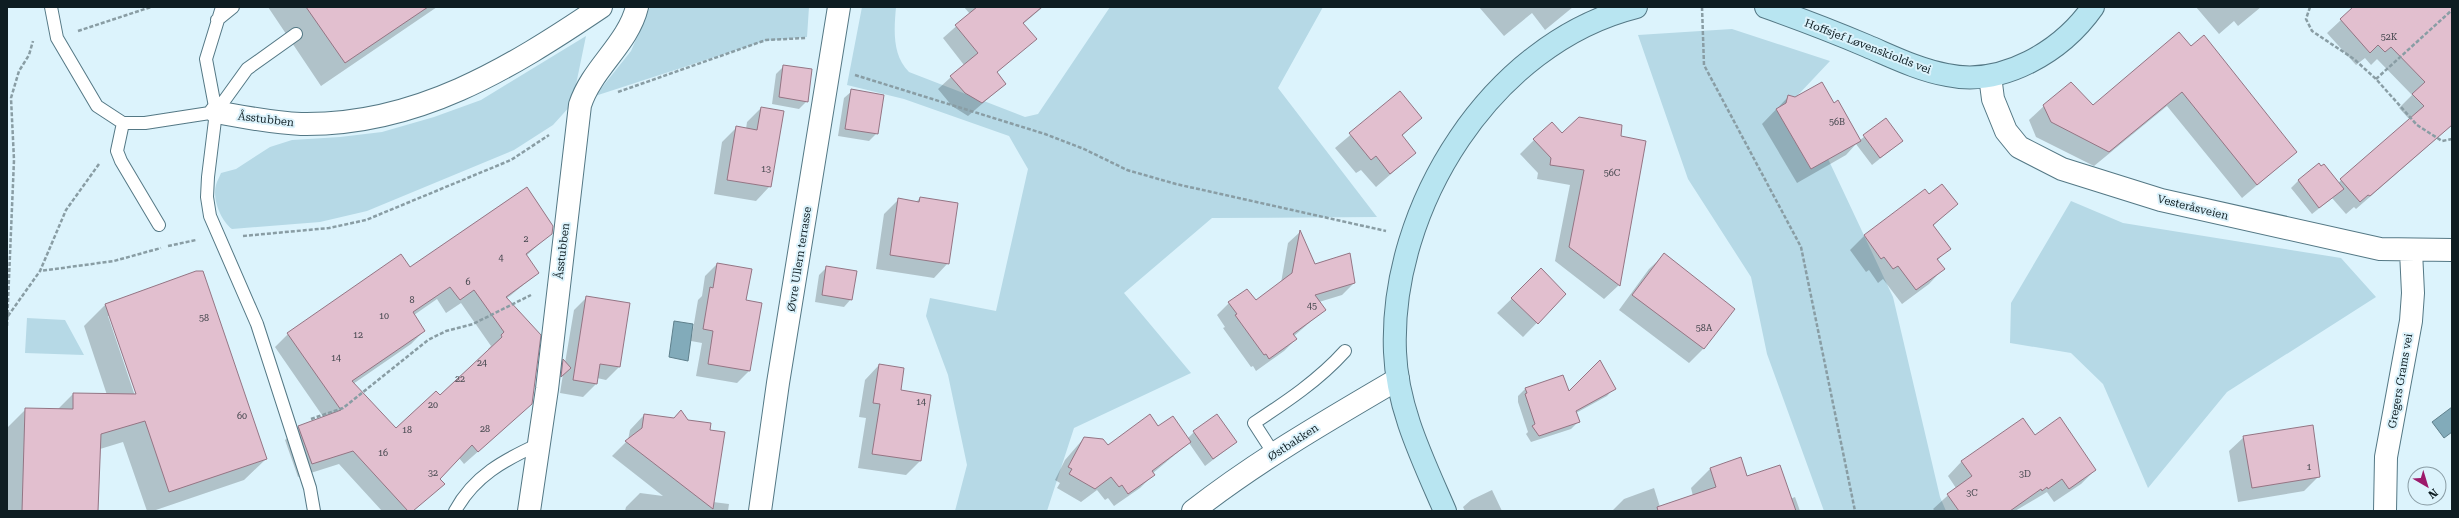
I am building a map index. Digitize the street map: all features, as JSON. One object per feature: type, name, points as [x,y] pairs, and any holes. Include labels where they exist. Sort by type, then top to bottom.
[{"type":"street","name":"Åsstubben","points":[[216,112],[300,124],[342,122],[411,108],[452,94],[492,76],[546,44],[601,7]]},
{"type":"street","name":"Åsstubben","points":[[529,511],[539,444],[578,113],[592,78],[625,33],[638,7]]},
{"type":"street","name":"Øvre Ullern terrasse","points":[[760,511],[778,383],[839,7]]},
{"type":"street","points":[[1445,511],[1408,422],[1398,379],[1395,353],[1394,323],[1400,285],[1412,237],[1423,206],[1457,140],[1480,108],[1514,76],[1542,53],[1580,28],[1614,12],[1636,7]]},
{"type":"street","name":"Hoffsjef Løvenskiolds vei","points":[[1766,7],[1810,22],[1916,66],[1948,76],[1969,77],[1990,76],[2018,67],[2047,52],[2069,35],[2093,7]]},
{"type":"street","name":"Vesteråsveien","points":[[1990,76],[1992,99],[2006,132],[2019,147],[2062,169],[2161,200],[2380,249],[2411,251],[2452,250]]},
{"type":"street","name":"Gregers Grams vei","points":[[2385,511],[2386,457],[2411,321],[2413,293],[2411,251]]},
{"type":"street","name":"Østbakken","points":[[1193,511],[1222,488],[1274,454],[1398,379]]},
{"type":"lane","points":[[51,7],[57,38],[97,106],[123,123],[117,151],[127,173],[159,225]]},
{"type":"lane","points":[[222,7],[206,59],[216,112],[207,197],[213,228],[235,271],[257,324],[310,488],[314,511]]},
{"type":"lane","points":[[217,20],[233,7]]},
{"type":"lane","points":[[216,112],[247,69],[296,34]]},
{"type":"lane","name":"Åsstubben","points":[[123,123],[144,123],[216,112]]},
{"type":"lane","points":[[1274,454],[1254,423],[1284,404],[1326,371],[1345,351]]},
{"type":"lane","points":[[455,511],[468,491],[487,471],[539,444]]},
{"type":"path","points":[[7,326],[14,160],[11,98],[19,71],[29,55],[34,42],[57,38],[151,7]]},
{"type":"path","points":[[1702,7],[1704,65],[1800,247],[1855,511]]},
{"type":"path","points":[[2310,7],[2306,19],[2312,30],[2354,58],[2376,79],[2417,125],[2442,141],[2452,139]]},
{"type":"path","points":[[2376,79],[2452,10]]},
{"type":"path","points":[[40,271],[114,261],[190,241],[329,228],[366,220],[511,160],[550,135],[578,113],[766,40],[835,36]]},
{"type":"path","points":[[829,66],[1045,134],[1084,149],[1126,170],[1176,184],[1412,237]]},
{"type":"path","points":[[8,317],[40,271],[66,210],[100,162],[117,151]]},
{"type":"path","points":[[307,420],[343,408],[428,340],[446,331],[473,324],[516,301],[558,285]]},
{"type":"shaded area","points":[[650,7],[809,7],[807,37],[764,41],[595,96],[631,51]]},
{"type":"shaded area","points":[[862,7],[896,7],[895,42],[903,65],[909,72],[1025,117],[1038,114],[1110,7],[1323,7],[1278,88],[1377,217],[1212,218],[1124,293],[1191,373],[1074,428],[1047,511],[955,511],[967,465],[948,375],[926,316],[930,298],[996,311],[1028,169],[1009,136],[904,99],[847,85]]},
{"type":"shaded area","points":[[1732,29],[1830,61],[1798,95],[1893,297],[1940,497],[1946,511],[1824,511],[1767,354],[1751,277],[1688,179],[1638,35]]},
{"type":"shaded area","points":[[586,36],[572,104],[553,125],[514,150],[367,211],[320,222],[232,229],[224,221],[218,209],[215,191],[216,183],[221,173],[236,169],[270,147],[292,140],[340,137],[382,132],[434,117],[481,100]]},
{"type":"shaded area","points":[[2071,201],[2123,223],[2341,258],[2376,297],[2227,392],[2148,488],[2103,384],[2071,353],[2010,343],[2011,303]]},
{"type":"shaded area","points":[[27,318],[65,320],[84,355],[25,353]]},
{"type":"shaded area","points":[[674,321],[693,324],[688,361],[669,357]]},
{"type":"shaded area","points":[[2452,407],[2452,432],[2444,438],[2432,422]]},
{"type":"building","points":[[306,7],[428,7],[345,63]]},
{"type":"building","points":[[977,7],[1042,7],[1023,23],[1037,39],[997,72],[1006,84],[982,103],[965,93],[950,76],[978,53],[955,25]]},
{"type":"building","points":[[2353,7],[2452,7],[2452,125],[2370,196],[2368,195],[2360,202],[2340,179],[2424,106],[2412,94],[2425,82],[2391,47],[2385,52],[2378,45],[2370,53],[2340,19]]},
{"type":"building","points":[[2179,32],[2191,46],[2204,35],[2297,152],[2257,185],[2182,92],[2109,152],[2051,122],[2043,105],[2071,82],[2093,105]]},
{"type":"building","points":[[783,65],[812,69],[808,102],[779,97]]},
{"type":"building","points":[[1822,82],[1834,103],[1838,100],[1861,141],[1811,169],[1776,109],[1786,103],[1788,95],[1795,97]]},
{"type":"building","points":[[851,89],[884,95],[878,134],[845,129]]},
{"type":"building","points":[[1400,91],[1422,118],[1402,135],[1416,153],[1390,174],[1376,156],[1371,160],[1349,133]]},
{"type":"building","points":[[761,107],[784,111],[771,187],[727,180],[736,126],[757,130]]},
{"type":"building","points":[[1579,117],[1622,125],[1621,136],[1646,141],[1620,286],[1569,247],[1584,170],[1550,165],[1551,158],[1533,139],[1552,122],[1562,133]]},
{"type":"building","points":[[1886,118],[1903,141],[1880,158],[1863,135]]},
{"type":"building","points":[[2319,163],[2321,166],[2324,164],[2344,189],[2319,208],[2298,180]]},
{"type":"building","points":[[1942,184],[1958,204],[1933,225],[1951,249],[1937,259],[1945,269],[1916,290],[1898,266],[1893,269],[1884,257],[1881,259],[1864,235],[1925,189],[1929,194]]},
{"type":"building","points":[[527,187],[553,226],[552,234],[526,254],[539,273],[506,297],[541,335],[532,404],[478,452],[472,445],[440,479],[445,484],[413,511],[408,511],[353,451],[312,464],[298,426],[341,410],[287,333],[401,254],[410,267]],"holes":[[[450,287],[460,300],[474,290],[504,332],[501,335],[502,337],[440,395],[436,391],[396,428],[352,381],[425,331],[413,312]]]},
{"type":"building","points":[[920,197],[958,203],[949,264],[890,255],[898,198],[919,202]]},
{"type":"building","points":[[1300,230],[1315,264],[1350,253],[1355,283],[1315,295],[1326,310],[1293,334],[1297,339],[1269,359],[1266,354],[1264,355],[1235,315],[1237,314],[1228,302],[1247,289],[1256,300],[1292,273]]},
{"type":"building","points":[[1664,253],[1735,309],[1704,349],[1632,295]]},
{"type":"building","points":[[717,263],[752,269],[746,300],[762,303],[750,371],[708,364],[713,331],[703,329],[710,287],[713,288]]},
{"type":"building","points":[[826,266],[857,271],[852,300],[822,295]]},
{"type":"building","points":[[1541,268],[1566,294],[1538,324],[1511,298]]},
{"type":"building","points":[[196,271],[203,271],[267,459],[169,492],[145,421],[101,434],[98,511],[22,511],[25,408],[73,409],[73,393],[136,394],[105,304]]},
{"type":"building","points":[[586,296],[630,303],[620,367],[600,364],[597,384],[573,380]]},
{"type":"building","points":[[563,359],[571,368],[561,377]]},
{"type":"building","points":[[1600,360],[1616,389],[1576,411],[1580,422],[1539,436],[1532,426],[1535,424],[1525,394],[1527,393],[1525,388],[1563,375],[1569,391]]},
{"type":"building","points":[[879,364],[904,368],[901,390],[931,395],[921,461],[872,454],[880,404],[873,403]]},
{"type":"building","points":[[681,410],[688,420],[711,423],[710,430],[725,432],[713,509],[625,441],[642,428],[644,414],[674,418]]},
{"type":"building","points":[[1150,414],[1158,426],[1173,416],[1191,442],[1152,471],[1155,475],[1128,494],[1122,485],[1119,487],[1111,477],[1095,489],[1069,474],[1072,469],[1068,467],[1084,437],[1103,439],[1108,445]]},
{"type":"building","points":[[1217,414],[1237,442],[1213,459],[1193,431]]},
{"type":"building","points":[[2060,417],[2096,470],[2069,489],[2062,479],[2048,489],[2047,487],[2042,491],[2041,489],[2010,511],[1959,511],[1947,494],[1972,476],[1961,461],[2023,418],[2035,435]]},
{"type":"building","points":[[2313,425],[2320,477],[2252,488],[2243,436]]},
{"type":"building","points":[[1741,457],[1747,476],[1780,465],[1796,511],[1658,511],[1657,507],[1716,487],[1710,468]]}]
